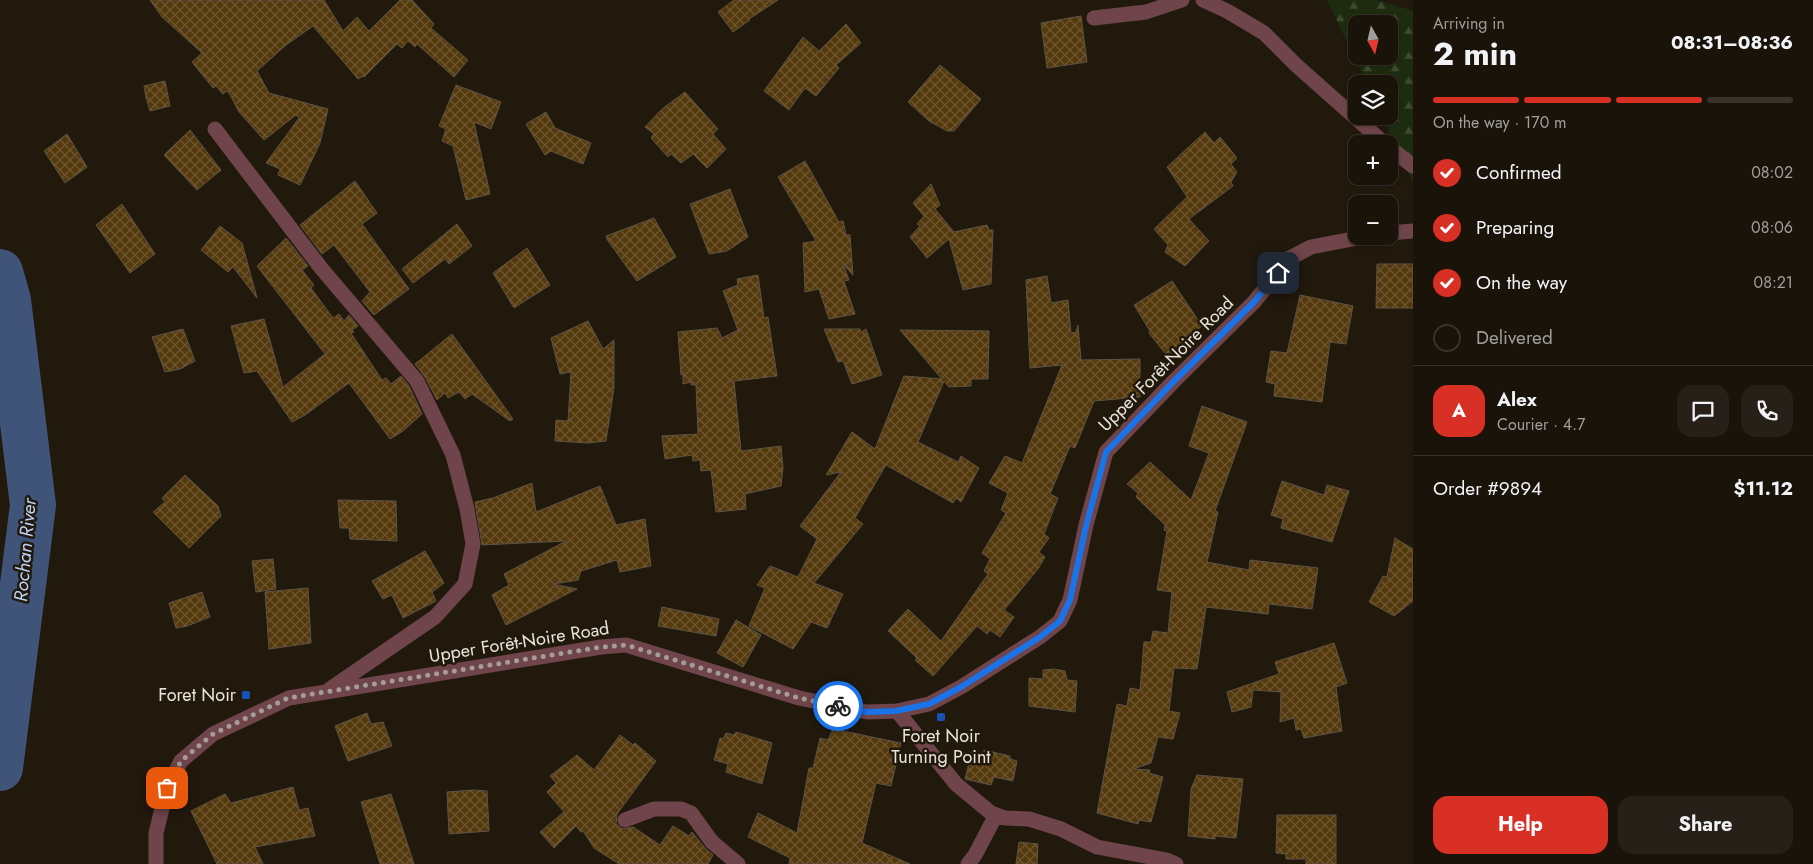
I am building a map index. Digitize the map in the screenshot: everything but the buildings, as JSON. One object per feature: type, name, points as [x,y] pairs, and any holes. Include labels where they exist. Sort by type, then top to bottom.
[{"type":"street","points":[[1094,18],[1146,12],[1182,0]]},
{"type":"street","points":[[1203,0],[1227,10],[1264,33],[1375,135]]},
{"type":"street","points":[[215,129],[321,268],[417,381],[453,455],[468,509],[473,544],[465,584],[435,616],[326,692]]},
{"type":"street","points":[[1398,154],[1413,166]]},
{"type":"street","points":[[1398,232],[1413,231]]},
{"type":"street","name":"Upper Forêt-Noire Road","points":[[156,864],[156,833],[167,788],[181,761],[213,734],[288,698],[601,647],[626,645],[799,698],[867,712],[896,711],[929,704],[961,687],[1040,637],[1060,621],[1070,600],[1086,526],[1106,452],[1254,302],[1290,258],[1311,247],[1348,240]]},
{"type":"street","points":[[896,711],[956,784],[991,813],[1005,818],[1029,819],[1061,829],[1097,848],[1167,860],[1176,864]]},
{"type":"street","points":[[625,820],[654,809],[682,809],[691,813],[712,842],[738,864]]},
{"type":"street","points":[[968,864],[975,855],[996,815]]},
{"type":"green space","points":[[1327,0],[1376,0],[1413,11],[1413,183],[1398,151],[1398,135],[1391,135],[1386,125],[1398,125],[1398,75],[1363,75],[1358,65],[1398,65],[1398,15],[1348,15],[1348,44]]},
{"type":"waterway","name":"Rochan River","points":[[0,272],[8,300],[33,505],[0,768]]},
{"type":"way so far","points":[[167,788],[181,761],[213,734],[288,698],[601,647],[626,645],[799,698],[838,706]]},
{"type":"place","name":"Foret Noir","points":[[246,695]]},
{"type":"place","name":"Foret Noir Turning Point","points":[[941,717]]},
{"type":"route","points":[[838,706],[867,712],[896,711],[929,704],[961,687],[1013,652],[1040,637],[1060,621],[1070,600],[1086,526],[1106,452],[1254,302],[1278,273]]}]
